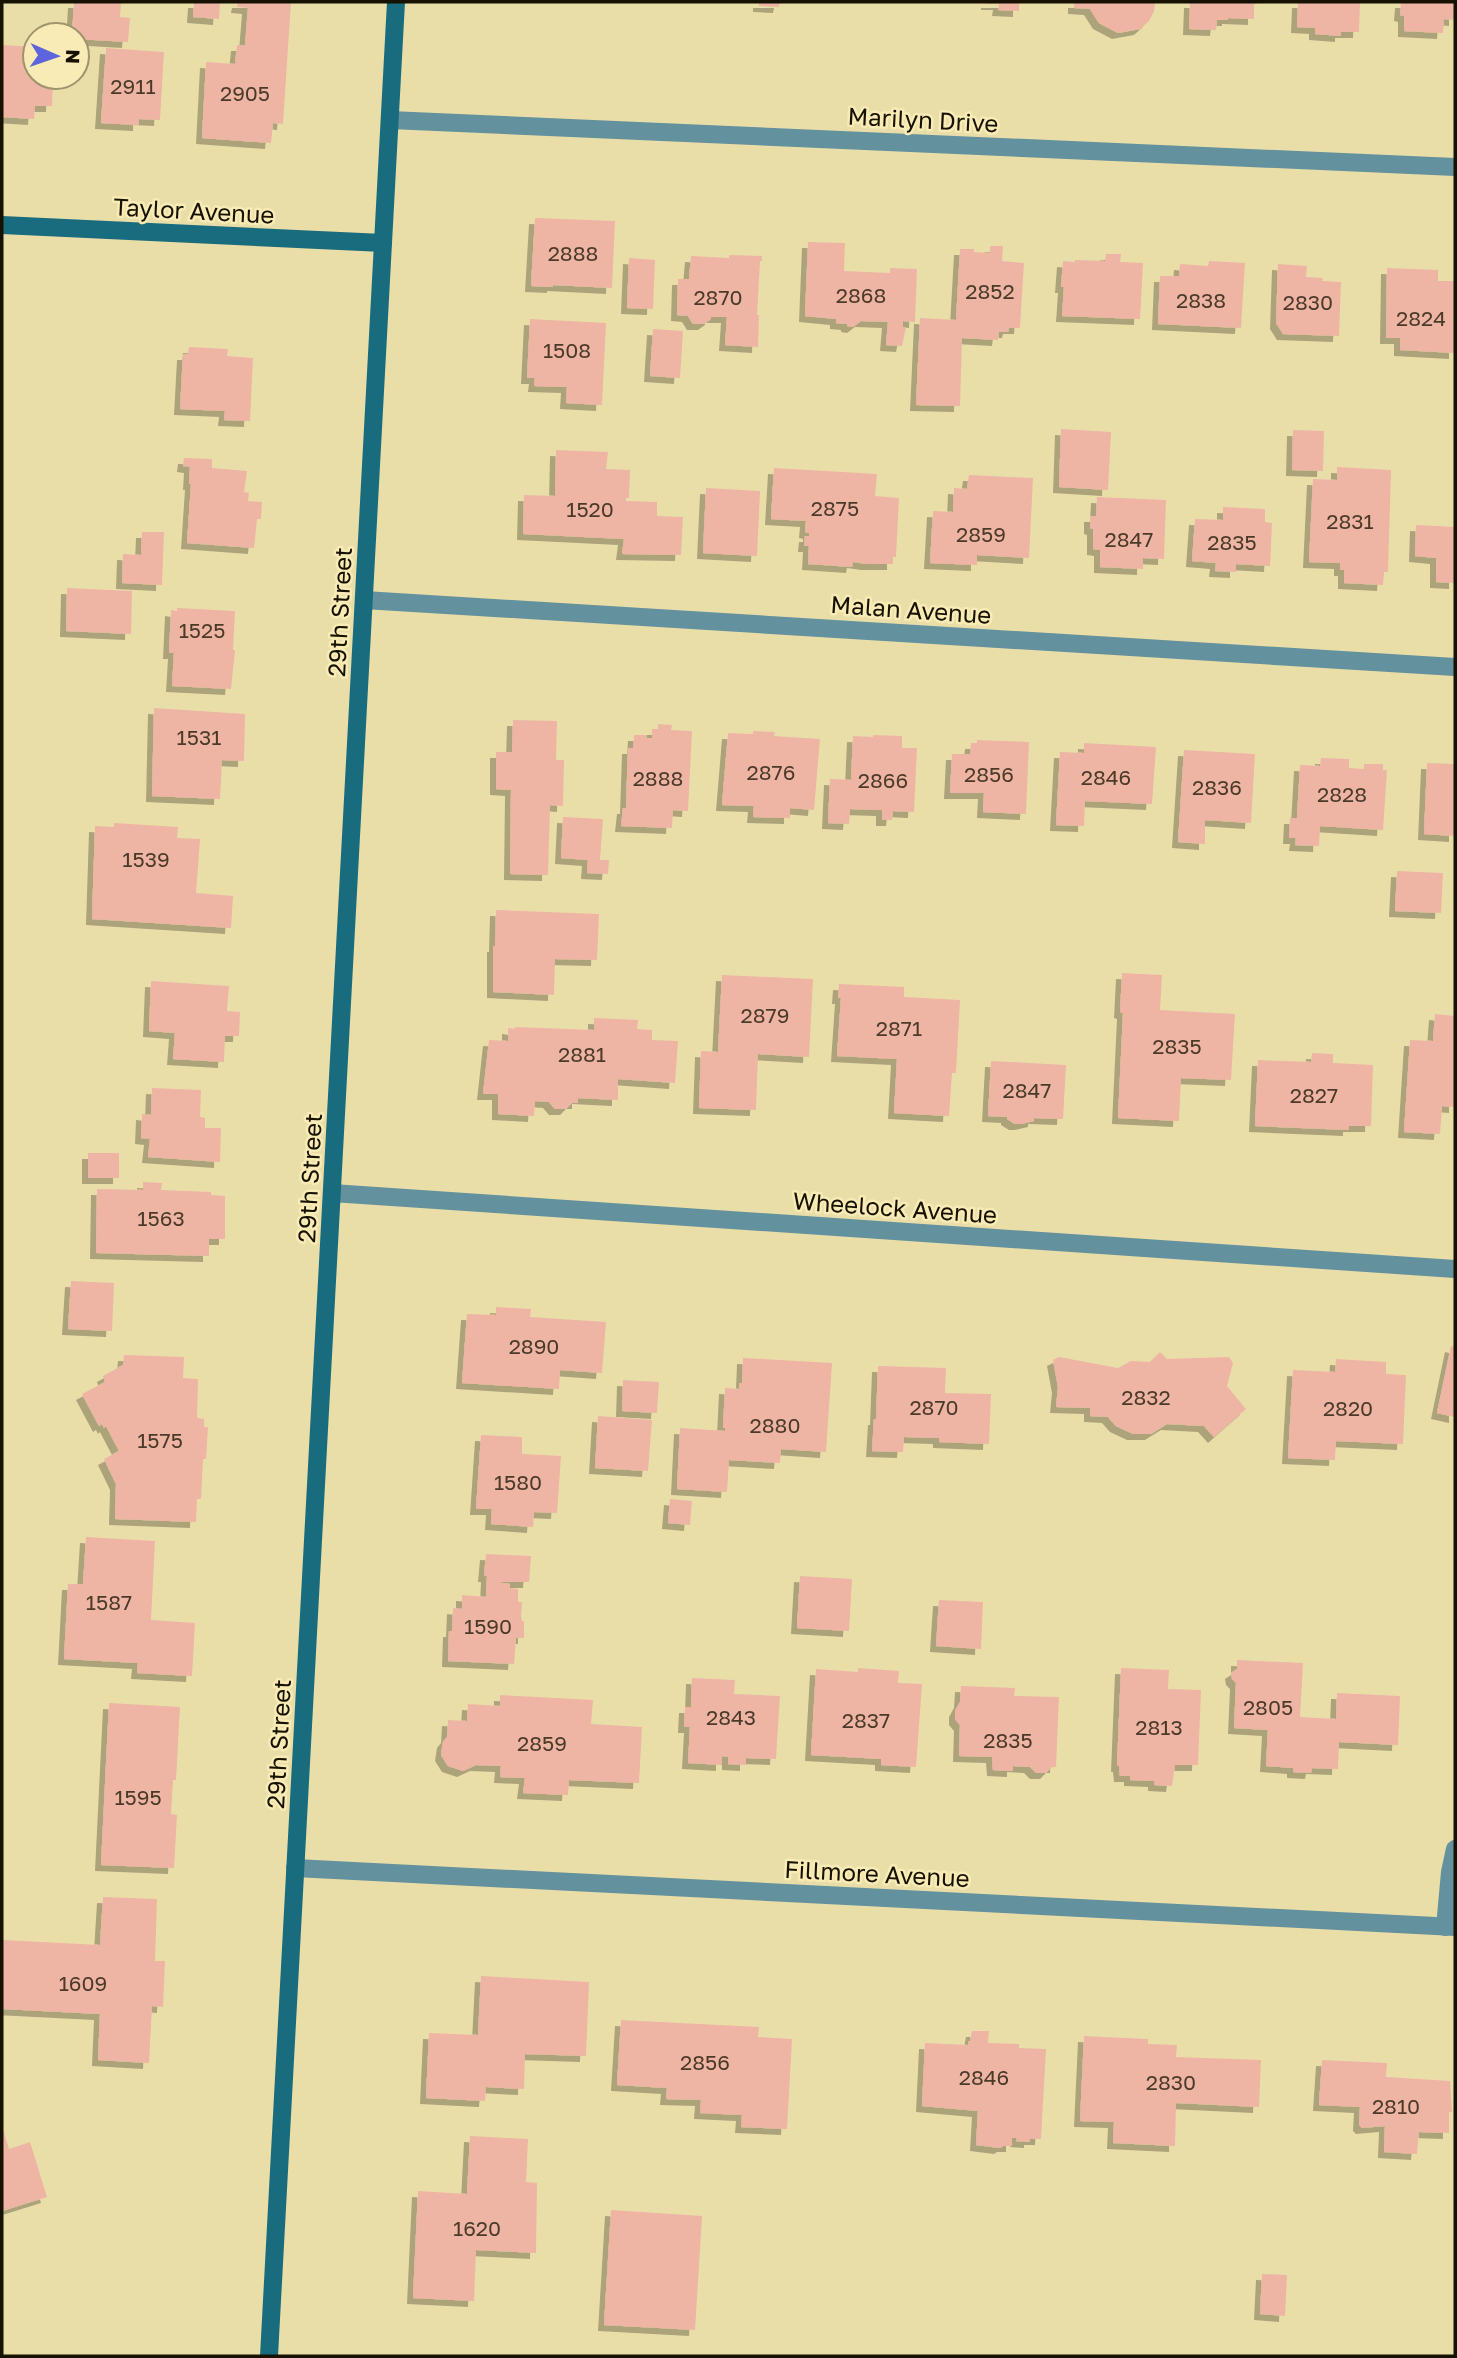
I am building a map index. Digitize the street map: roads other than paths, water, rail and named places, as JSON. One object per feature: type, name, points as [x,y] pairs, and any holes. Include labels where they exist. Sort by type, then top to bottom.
[{"type":"street","name":"29th Street","points":[[269,2356],[396,2]]},
{"type":"street","name":"Marilyn Drive","points":[[390,120],[1455,167]]},
{"type":"street","name":"Taylor Avenue","points":[[2,225],[383,243]]},
{"type":"street","name":"Malan Avenue","points":[[364,600],[1455,667]]},
{"type":"street","name":"Wheelock Avenue","points":[[332,1193],[1455,1269]]},
{"type":"street","points":[[1450,1927],[1450,1872],[1455,1849]]},
{"type":"street","name":"Fillmore Avenue","points":[[295,1868],[1450,1927]]}]
